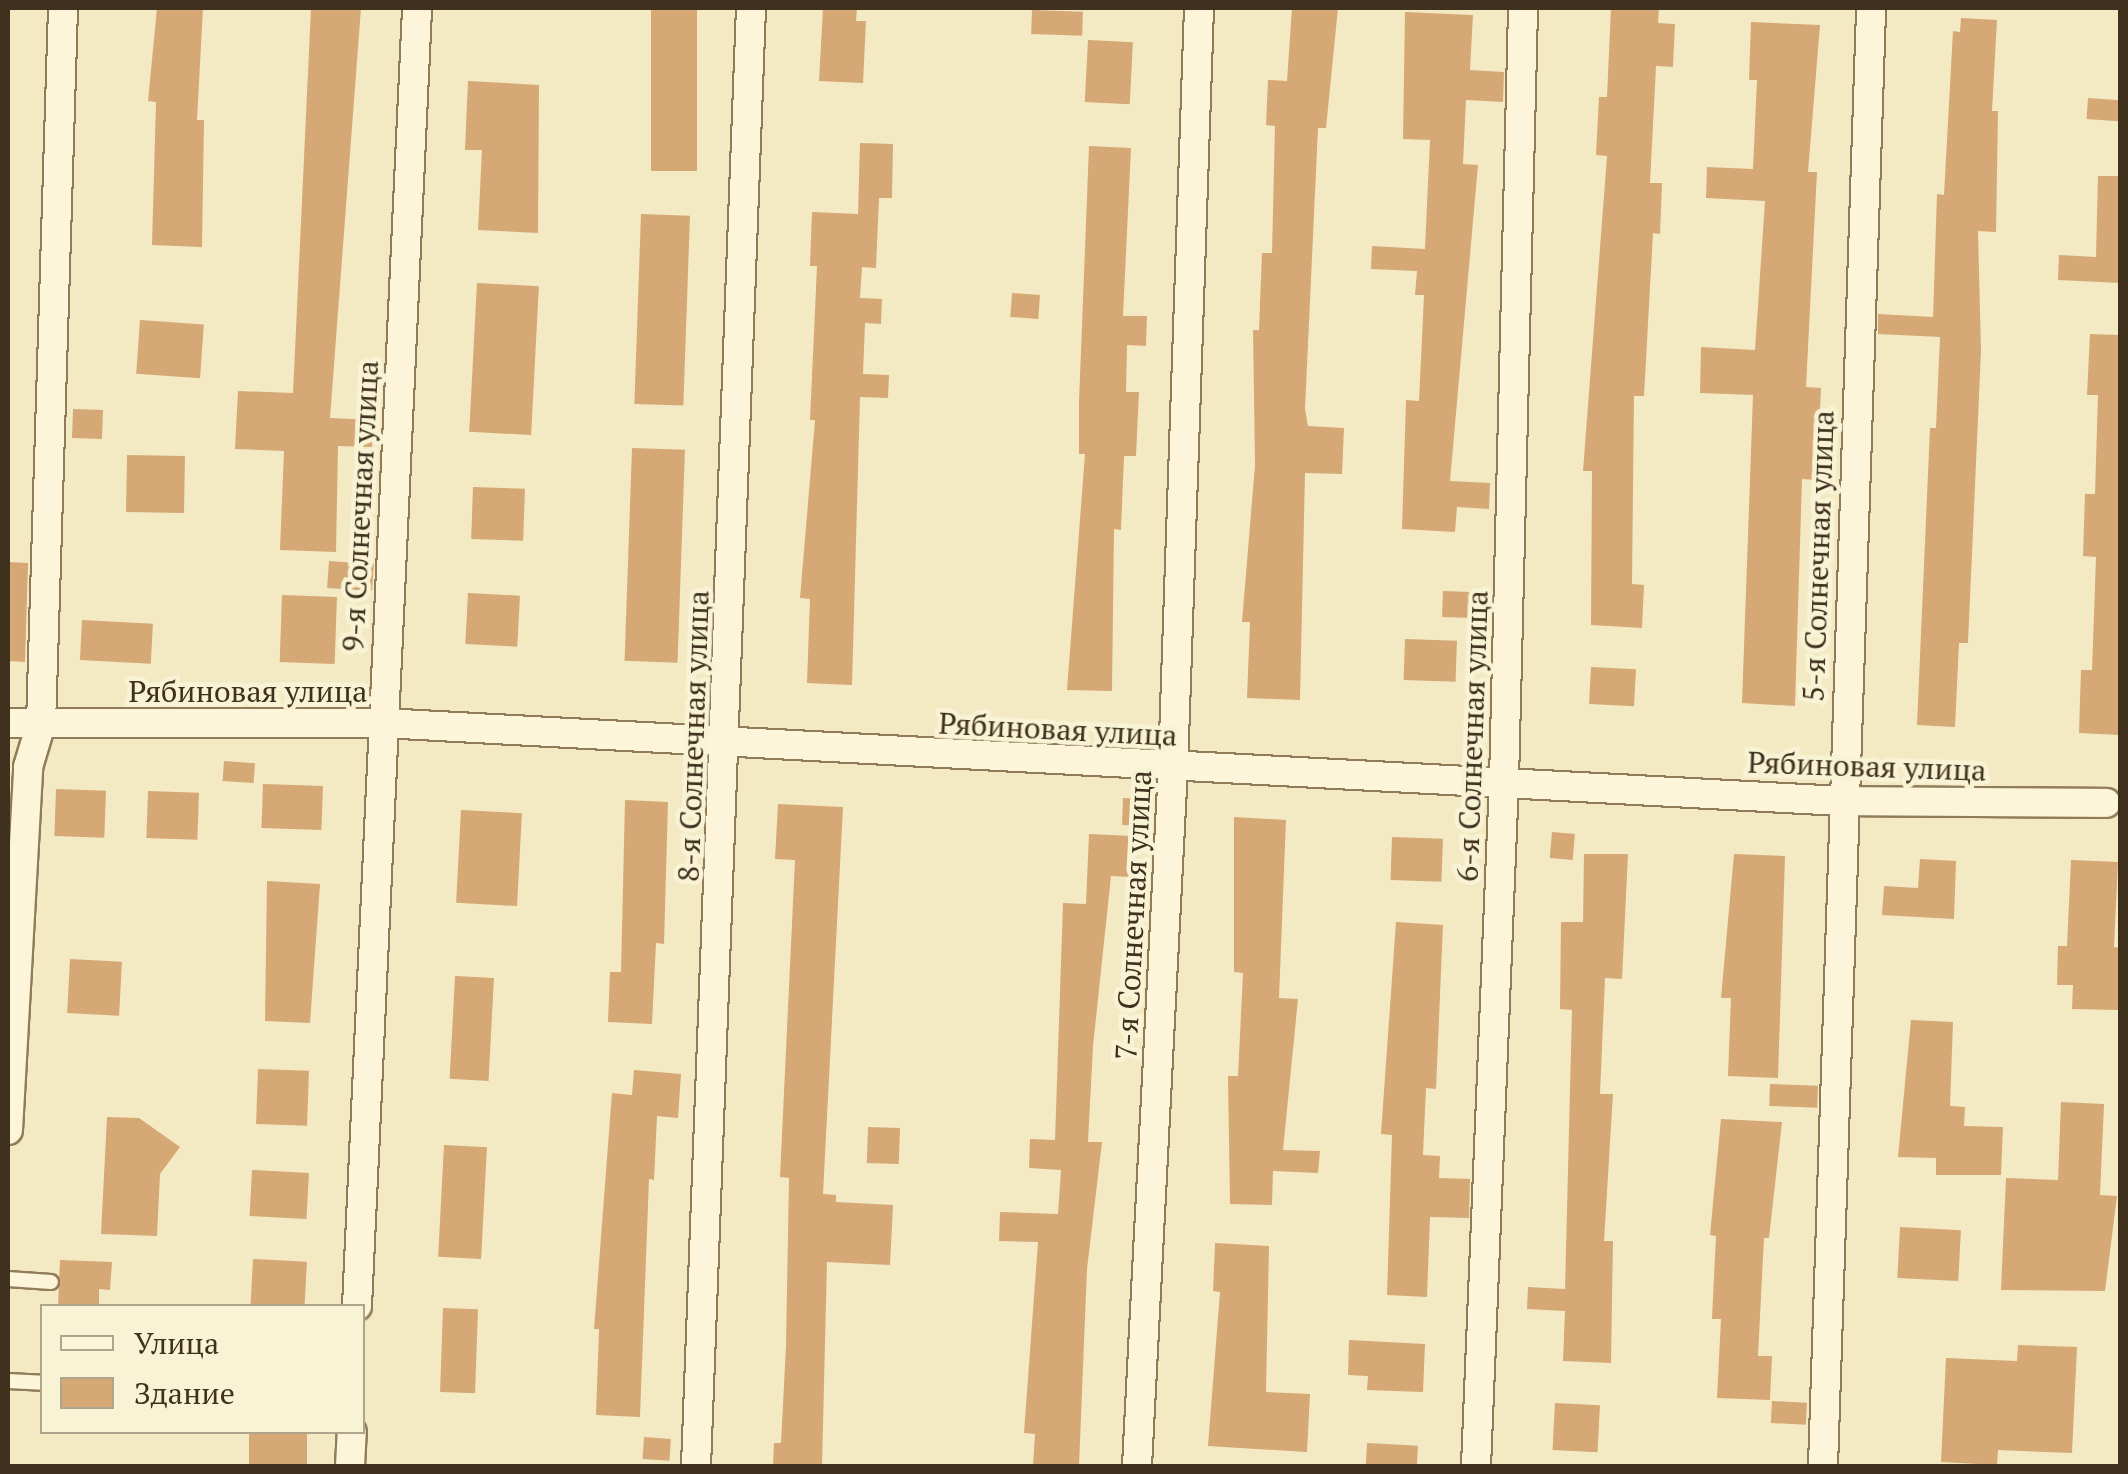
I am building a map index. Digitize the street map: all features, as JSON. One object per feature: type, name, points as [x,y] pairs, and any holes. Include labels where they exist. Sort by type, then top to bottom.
[{"type":"street","points":[[8,1130],[28,767],[41,724],[64,8]]},
{"type":"street","name":"9-я Солнечная улица","points":[[357,1304],[416,8]]},
{"type":"street","name":"8-я Солнечная улица","points":[[696,1466],[751,8]]},
{"type":"street","name":"7-я Солнечная улица","points":[[1137,1466],[1173,768],[1199,8]]},
{"type":"street","name":"6-я Солнечная улица","points":[[1476,1466],[1504,781],[1523,8]]},
{"type":"street","name":"5-я Солнечная улица","points":[[1823,1466],[1871,8]]},
{"type":"street","name":"Рябиновая улица","points":[[8,722],[382,723],[725,745],[1504,781],[1842,802],[2116,799]]},
{"type":"street","points":[[350,1466],[352,1434]]},
{"type":"lane","points":[[8,1280],[51,1282]]},
{"type":"lane","points":[[8,1381],[40,1382]]},
{"type":"building","points":[[157,8],[203,8],[197,120],[204,120],[202,247],[152,245],[156,102],[148,101]]},
{"type":"building","points":[[311,8],[361,8],[330,418],[374,420],[372,447],[338,446],[336,552],[280,550],[284,451],[235,449],[238,391],[293,393]]},
{"type":"building","points":[[651,8],[697,8],[697,171],[651,171]]},
{"type":"building","points":[[823,8],[857,8],[856,21],[866,21],[863,83],[819,81]]},
{"type":"building","points":[[1292,8],[1338,8],[1326,128],[1318,128],[1305,409],[1308,426],[1344,428],[1342,474],[1305,473],[1300,700],[1247,698],[1250,622],[1242,622],[1255,465],[1253,330],[1259,330],[1262,253],[1272,253],[1275,126],[1266,125],[1268,80],[1287,81]]},
{"type":"building","points":[[1611,8],[1659,8],[1658,23],[1675,24],[1673,67],[1656,66],[1650,183],[1662,183],[1660,234],[1653,233],[1644,396],[1634,396],[1632,584],[1644,585],[1642,628],[1591,625],[1592,471],[1583,471],[1607,156],[1596,155],[1599,97],[1607,97]]},
{"type":"building","points":[[1032,10],[1083,12],[1082,36],[1031,34]]},
{"type":"building","points":[[1405,12],[1473,15],[1470,70],[1504,72],[1503,102],[1466,100],[1463,164],[1478,165],[1450,481],[1490,483],[1489,509],[1457,507],[1455,532],[1402,529],[1406,400],[1419,401],[1424,295],[1415,295],[1417,271],[1371,269],[1372,246],[1425,249],[1430,140],[1403,139]]},
{"type":"building","points":[[1961,18],[1997,20],[1992,111],[1998,111],[1996,232],[1978,231],[1981,351],[1968,643],[1959,643],[1955,727],[1917,725],[1930,428],[1936,428],[1940,337],[1878,334],[1878,314],[1933,317],[1937,194],[1944,195],[1953,31],[1960,32]]},
{"type":"building","points":[[1751,22],[1820,25],[1808,172],[1817,172],[1806,387],[1821,388],[1817,480],[1802,479],[1795,706],[1742,703],[1753,395],[1700,393],[1701,347],[1755,350],[1765,201],[1706,198],[1707,167],[1753,169],[1757,80],[1749,80]]},
{"type":"building","points":[[1088,40],[1133,42],[1130,104],[1085,102]]},
{"type":"building","points":[[468,81],[539,85],[538,233],[478,230],[482,150],[465,150]]},
{"type":"building","points":[[2088,98],[2120,100],[2118,121],[2087,119]]},
{"type":"building","points":[[860,143],[893,144],[892,198],[879,198],[876,268],[862,267],[860,298],[882,299],[881,324],[865,323],[863,374],[889,375],[888,398],[860,397],[852,685],[807,683],[810,599],[800,598],[815,420],[810,420],[817,266],[810,266],[812,212],[858,214]]},
{"type":"building","points":[[1089,146],[1131,148],[1123,316],[1147,316],[1146,346],[1127,345],[1126,392],[1139,392],[1136,456],[1124,456],[1121,530],[1114,529],[1112,691],[1067,690],[1085,454],[1079,454],[1079,402]]},
{"type":"building","points":[[2098,176],[2120,176],[2120,283],[2058,280],[2059,255],[2096,257]]},
{"type":"building","points":[[641,214],[690,216],[683,406],[634,404]]},
{"type":"building","points":[[477,283],[539,286],[531,435],[469,432]]},
{"type":"building","points":[[1012,293],[1040,295],[1038,319],[1010,317]]},
{"type":"building","points":[[140,320],[204,324],[200,378],[136,374]]},
{"type":"building","points":[[2090,334],[2120,335],[2120,735],[2079,733],[2081,670],[2092,670],[2096,557],[2083,556],[2085,494],[2095,494],[2098,395],[2087,395]]},
{"type":"building","points":[[73,409],[103,410],[102,439],[72,438]]},
{"type":"building","points":[[632,448],[685,450],[678,663],[625,661]]},
{"type":"building","points":[[127,455],[185,456],[184,513],[126,512]]},
{"type":"building","points":[[473,487],[525,489],[523,541],[471,539]]},
{"type":"building","points":[[329,561],[374,564],[372,591],[327,588]]},
{"type":"building","points":[[8,562],[28,563],[25,662],[8,661]]},
{"type":"building","points":[[1443,591],[1472,592],[1471,618],[1442,617]]},
{"type":"building","points":[[468,593],[520,596],[517,647],[465,644]]},
{"type":"building","points":[[282,595],[337,597],[335,664],[280,662]]},
{"type":"building","points":[[82,620],[153,624],[151,664],[80,660]]},
{"type":"building","points":[[1405,639],[1457,641],[1456,682],[1404,680]]},
{"type":"building","points":[[1591,667],[1636,669],[1634,706],[1589,704]]},
{"type":"building","points":[[224,761],[255,763],[254,783],[223,781]]},
{"type":"building","points":[[263,784],[323,786],[321,830],[261,828]]},
{"type":"building","points":[[56,789],[106,791],[104,838],[54,836]]},
{"type":"building","points":[[148,791],[199,793],[197,840],[146,838]]},
{"type":"building","points":[[1123,798],[1151,799],[1150,826],[1122,825]]},
{"type":"building","points":[[625,800],[668,802],[664,944],[656,943],[652,1024],[608,1022],[610,972],[621,972]]},
{"type":"building","points":[[778,804],[843,807],[823,1194],[836,1195],[836,1202],[893,1205],[890,1265],[827,1262],[822,1466],[773,1466],[774,1443],[781,1443],[786,1346],[789,1178],[780,1177],[795,860],[775,859]]},
{"type":"building","points":[[461,810],[522,813],[517,906],[456,903]]},
{"type":"building","points":[[1234,817],[1286,820],[1279,998],[1298,999],[1283,1150],[1320,1151],[1318,1173],[1273,1171],[1272,1205],[1230,1204],[1228,1076],[1238,1076],[1243,973],[1234,972]]},
{"type":"building","points":[[1552,832],[1575,834],[1573,860],[1550,858]]},
{"type":"building","points":[[1089,834],[1132,836],[1130,877],[1111,876],[1093,1046],[1088,1142],[1102,1142],[1087,1269],[1079,1466],[1033,1466],[1035,1434],[1024,1433],[1038,1242],[999,1241],[1000,1212],[1058,1214],[1061,1170],[1029,1168],[1030,1139],[1055,1140],[1063,903],[1086,904]]},
{"type":"building","points":[[1392,837],[1443,839],[1441,882],[1390,880]]},
{"type":"building","points":[[1584,854],[1628,854],[1622,979],[1605,978],[1600,1094],[1613,1094],[1604,1241],[1613,1241],[1611,1363],[1563,1361],[1565,1311],[1527,1309],[1528,1287],[1565,1289],[1572,1010],[1560,1009],[1561,922],[1583,922]]},
{"type":"building","points":[[1734,854],[1785,856],[1778,1078],[1728,1076],[1731,998],[1721,998]]},
{"type":"building","points":[[1920,859],[1956,861],[1954,919],[1882,915],[1884,886],[1918,888]]},
{"type":"building","points":[[2071,860],[2118,862],[2114,947],[2120,948],[2120,1010],[2072,1009],[2073,985],[2057,985],[2058,946],[2067,946]]},
{"type":"building","points":[[267,881],[320,884],[310,1023],[265,1021]]},
{"type":"building","points":[[1396,922],[1443,925],[1436,1089],[1426,1088],[1423,1155],[1440,1156],[1439,1178],[1470,1179],[1469,1218],[1430,1217],[1427,1297],[1387,1295],[1392,1135],[1381,1134]]},
{"type":"building","points":[[70,959],[122,962],[119,1016],[67,1013]]},
{"type":"building","points":[[455,976],[494,978],[489,1081],[450,1079]]},
{"type":"building","points":[[1911,1020],[1953,1022],[1950,1106],[1965,1107],[1964,1126],[2003,1127],[2001,1175],[1936,1175],[1936,1158],[1898,1157]]},
{"type":"building","points":[[258,1069],[309,1071],[307,1126],[256,1124]]},
{"type":"building","points":[[634,1070],[681,1074],[678,1118],[657,1116],[654,1180],[649,1179],[640,1417],[596,1415],[599,1329],[594,1329],[612,1093],[632,1095]]},
{"type":"building","points":[[1770,1084],[1818,1086],[1817,1108],[1769,1106]]},
{"type":"building","points":[[2061,1102],[2104,1104],[2100,1195],[2117,1196],[2105,1291],[2001,1290],[2006,1178],[2058,1180]]},
{"type":"building","points":[[107,1117],[139,1118],[180,1147],[160,1174],[157,1236],[101,1234]]},
{"type":"building","points":[[1721,1119],[1782,1122],[1769,1238],[1764,1238],[1758,1356],[1772,1356],[1770,1400],[1717,1398],[1721,1319],[1712,1319],[1716,1236],[1710,1235]]},
{"type":"building","points":[[868,1127],[900,1128],[899,1164],[867,1163]]},
{"type":"building","points":[[444,1145],[487,1147],[481,1259],[438,1257]]},
{"type":"building","points":[[252,1170],[309,1173],[307,1219],[250,1216]]},
{"type":"building","points":[[1900,1227],[1961,1230],[1958,1281],[1897,1278]]},
{"type":"building","points":[[1215,1243],[1269,1246],[1266,1392],[1310,1394],[1307,1452],[1208,1446],[1220,1292],[1213,1291]]},
{"type":"building","points":[[253,1259],[307,1262],[305,1304],[251,1304]]},
{"type":"building","points":[[60,1260],[112,1262],[110,1290],[99,1289],[99,1304],[58,1304]]},
{"type":"building","points":[[443,1308],[478,1309],[475,1393],[440,1392]]},
{"type":"building","points":[[1349,1340],[1425,1344],[1423,1392],[1367,1390],[1368,1376],[1348,1375]]},
{"type":"building","points":[[2018,1345],[2077,1347],[2072,1453],[1998,1450],[1997,1465],[1941,1462],[1946,1358],[2017,1361]]},
{"type":"building","points":[[1772,1401],[1807,1403],[1806,1425],[1771,1423]]},
{"type":"building","points":[[1555,1403],[1600,1405],[1597,1452],[1553,1450]]},
{"type":"building","points":[[249,1434],[307,1434],[307,1466],[249,1466]]},
{"type":"building","points":[[644,1437],[671,1439],[669,1461],[642,1459]]},
{"type":"building","points":[[1367,1443],[1418,1446],[1417,1466],[1366,1466]]}]
